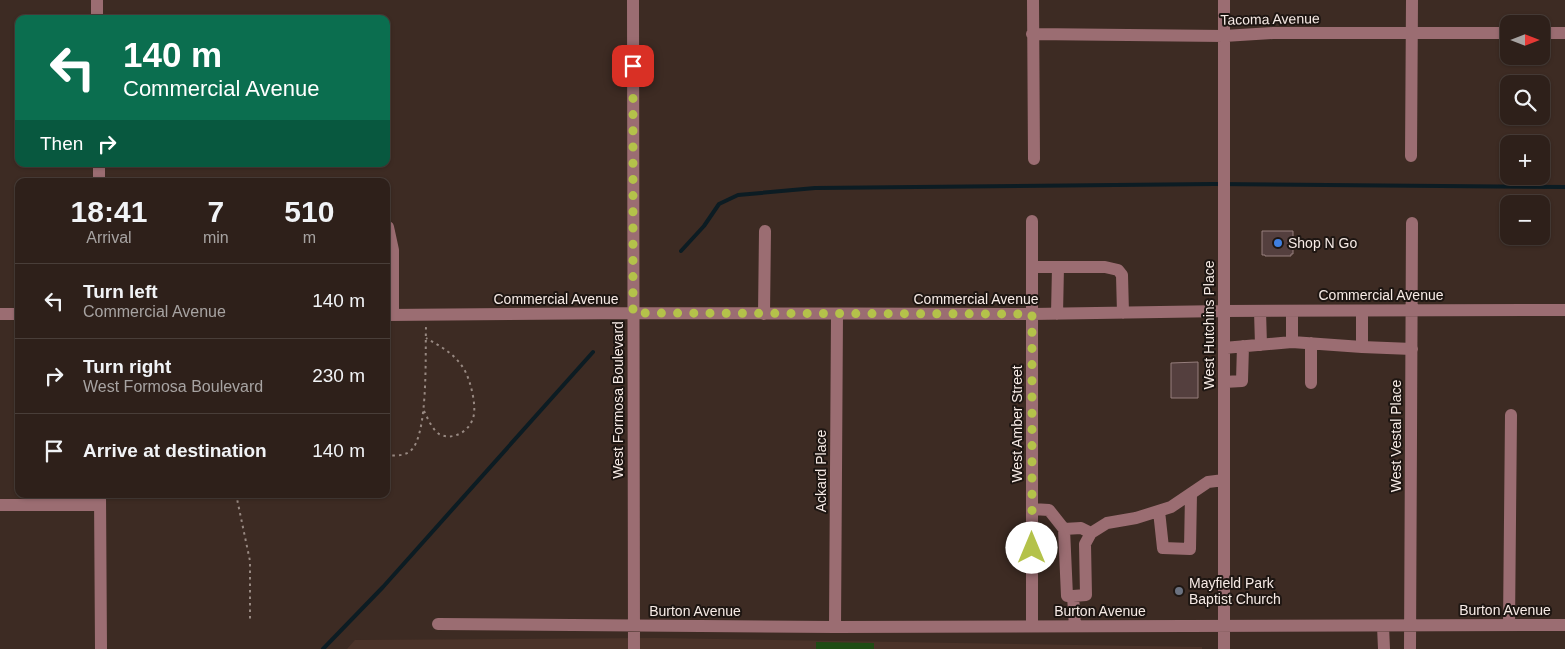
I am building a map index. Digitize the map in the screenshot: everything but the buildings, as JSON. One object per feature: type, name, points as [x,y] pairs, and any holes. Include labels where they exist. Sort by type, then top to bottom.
[{"type":"street","points":[[97,0],[97,15]]},
{"type":"street","name":"West Formosa Boulevard","points":[[633,0],[634,649]]},
{"type":"street","points":[[1032,0],[1034,159]]},
{"type":"street","name":"West Hutchins Place","points":[[1224,0],[1224,649]]},
{"type":"street","points":[[1411,156],[1412,0]]},
{"type":"street","name":"Tacoma Avenue","points":[[1032,34],[1224,36],[1273,33],[1500,33]]},
{"type":"street","points":[[1550,33],[1565,34]]},
{"type":"street","name":"West Amber Street","points":[[1032,221],[1032,626]]},
{"type":"street","name":"West Vestal Place","points":[[1410,649],[1412,223]]},
{"type":"street","points":[[764,314],[765,231]]},
{"type":"street","points":[[390,236],[393,250],[390,315]]},
{"type":"street","points":[[1032,267],[1105,267],[1118,270],[1122,275],[1123,313]]},
{"type":"street","points":[[1057,314],[1058,267]]},
{"type":"street","points":[[1292,310],[1292,342]]},
{"type":"street","name":"Commercial Avenue","points":[[390,315],[633,313],[837,315],[1292,310],[1565,310]]},
{"type":"street","points":[[1362,310],[1362,347]]},
{"type":"street","points":[[1260,311],[1261,345]]},
{"type":"street","points":[[0,314],[15,314]]},
{"type":"street","name":"Ackard Place","points":[[835,626],[837,315]]},
{"type":"street","points":[[1224,348],[1292,342],[1412,349]]},
{"type":"street","points":[[1311,343],[1311,383]]},
{"type":"street","points":[[1224,382],[1242,381],[1243,346]]},
{"type":"street","points":[[1509,625],[1511,415]]},
{"type":"street","points":[[1032,509],[1049,510],[1064,529],[1067,596],[1086,595],[1085,544],[1092,533],[1107,523],[1136,518],[1171,507],[1208,482],[1224,480]]},
{"type":"street","points":[[1159,510],[1163,548],[1190,549],[1191,494]]},
{"type":"street","points":[[0,505],[100,499],[100,649]]},
{"type":"street","points":[[1064,529],[1081,528],[1092,533]]},
{"type":"street","points":[[1073,596],[1075,626]]},
{"type":"street","name":"Burton Avenue","points":[[438,624],[835,626],[1565,625]]},
{"type":"street","points":[[1383,626],[1384,649]]},
{"type":"path","points":[[390,456],[410,452],[417,443],[424,411],[426,315]]},
{"type":"path","points":[[424,411],[431,425],[438,433],[446,436],[457,436],[466,429],[474,418],[473,398],[466,372],[457,359],[445,348],[426,338]]},
{"type":"path","points":[[237,498],[250,561],[250,622]]},
{"type":"shaded area","points":[[655,638],[1202,647],[1202,649],[347,649],[355,640]]},
{"type":"green space","points":[[816,642],[874,643],[874,649],[816,649]]},
{"type":"waterway","points":[[681,251],[704,226],[719,204],[738,195],[815,188],[1214,184],[1565,187]]},
{"type":"waterway","points":[[323,649],[383,587],[593,352]]},
{"type":"place","name":"Shop N Go","points":[[1278,243]]},
{"type":"place","name":"Mayfield Park Baptist Church","points":[[1179,591]]},
{"type":"route","points":[[633,66],[633,313],[1032,314],[1032,548]]}]
